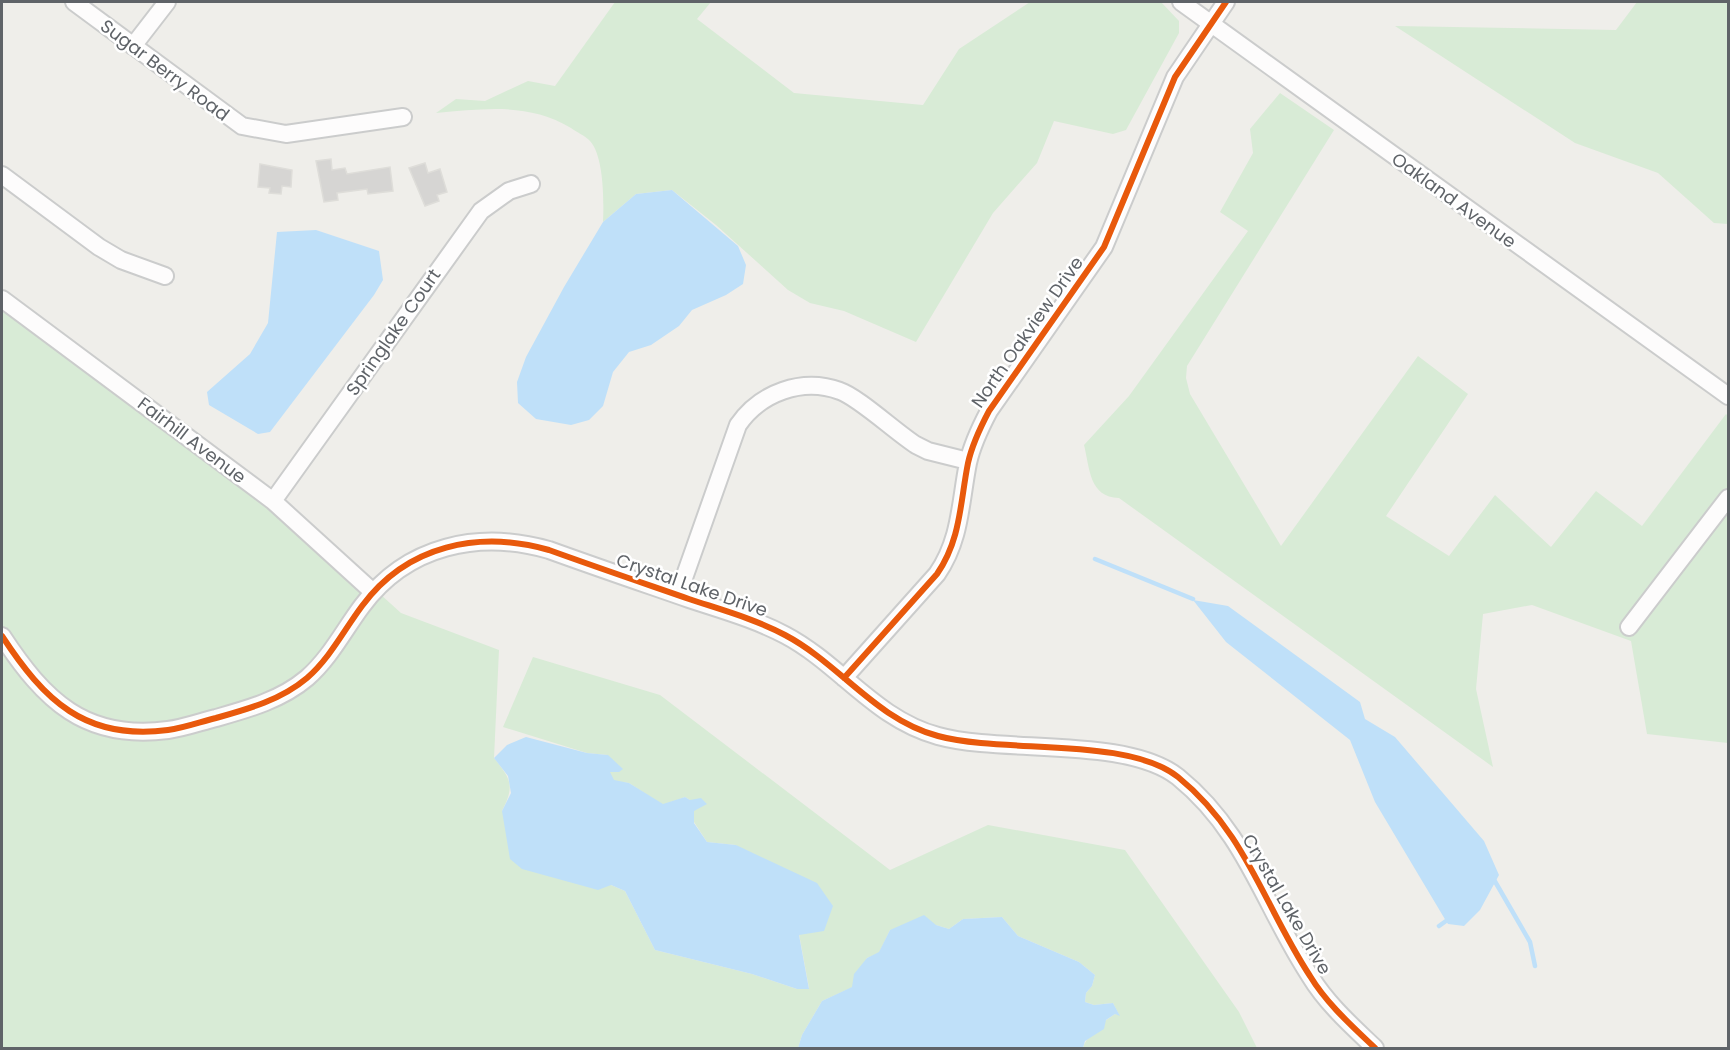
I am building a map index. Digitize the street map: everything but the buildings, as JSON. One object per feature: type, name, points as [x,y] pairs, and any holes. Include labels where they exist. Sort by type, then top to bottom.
[{"type":"street","name":"Sugar Berry Road","points":[[74,2],[242,126],[263,132],[297,133],[403,117]]},
{"type":"street","points":[[133,46],[167,2]]},
{"type":"street","name":"Oakland Avenue","points":[[1182,2],[1728,396]]},
{"type":"street","name":"North Oakview Drive","points":[[844,678],[937,574],[950,555],[956,534],[968,461],[978,431],[989,411],[1104,247],[1122,208],[1167,93],[1186,58],[1226,2]]},
{"type":"street","points":[[2,175],[112,256],[165,276]]},
{"type":"street","name":"Springlake Court","points":[[273,501],[481,211],[509,191],[531,184]]},
{"type":"street","name":"Fairhill Avenue","points":[[2,299],[273,501],[374,592]]},
{"type":"street","points":[[678,595],[738,425],[749,408],[774,393],[814,386],[842,391],[916,445],[928,451],[968,461]]},
{"type":"street","points":[[1629,627],[1728,498]]},
{"type":"street","name":"Crystal Lake Drive","points":[[2,636],[31,679],[63,708],[101,726],[141,732],[168,730],[261,705],[297,686],[328,656],[374,592],[399,570],[426,555],[456,545],[500,540],[549,550],[783,634],[844,678],[892,717],[938,736],[976,742],[1116,754],[1149,762],[1174,774],[1212,808],[1246,858],[1310,976],[1334,1008],[1374,1048]]},
{"type":"green space","points":[[615,2],[711,2],[697,19],[794,93],[923,105],[959,49],[1030,2],[1161,2],[1179,21],[1179,33],[1126,130],[1113,134],[1054,121],[1037,163],[993,213],[916,342],[844,311],[810,303],[788,290],[716,225],[672,190],[636,194],[603,222],[601,168],[595,148],[586,137],[555,120],[539,114],[505,109],[436,113],[456,99],[485,101],[528,81],[555,86]]},
{"type":"green space","points":[[1637,2],[1728,2],[1728,224],[1714,223],[1658,173],[1575,143],[1395,26],[1616,30]]},
{"type":"green space","points":[[1280,93],[1334,130],[1187,366],[1186,378],[1190,394],[1281,546],[1418,356],[1468,394],[1386,516],[1449,556],[1495,495],[1551,547],[1596,491],[1642,526],[1726,414],[1728,416],[1728,743],[1647,734],[1631,641],[1532,605],[1483,614],[1476,689],[1493,767],[1119,498],[1102,493],[1096,487],[1092,480],[1084,445],[1129,396],[1248,231],[1220,212],[1253,153],[1250,129]]},
{"type":"green space","points":[[2,290],[159,411],[250,476],[401,613],[499,650],[494,758],[507,777],[510,789],[502,811],[611,885],[625,891],[655,950],[752,974],[797,989],[809,988],[799,934],[736,845],[707,842],[694,822],[690,800],[685,797],[663,805],[629,783],[614,781],[609,775],[608,755],[587,753],[503,727],[533,657],[660,695],[890,870],[988,825],[1125,850],[1239,1012],[1257,1048],[1083,1048],[1101,1025],[1115,1014],[1119,1015],[1113,1003],[1094,1005],[1085,1002],[1086,993],[1092,986],[1095,975],[1079,962],[1018,936],[1002,917],[963,919],[949,929],[936,925],[890,930],[879,953],[867,958],[853,987],[822,1001],[802,1035],[798,1048],[2,1048]]},
{"type":"water","points":[[672,190],[738,246],[746,265],[743,284],[726,295],[692,310],[679,326],[651,345],[629,352],[613,372],[603,406],[589,420],[571,425],[536,419],[518,403],[517,382],[526,357],[564,287],[603,222],[636,194]]},
{"type":"water","points":[[316,230],[379,251],[383,280],[270,432],[258,434],[209,405],[207,392],[250,354],[268,323],[277,232]]},
{"type":"water","points":[[1193,600],[1228,606],[1360,702],[1365,719],[1395,737],[1484,841],[1499,875],[1480,910],[1464,926],[1448,924],[1446,921],[1375,802],[1350,740],[1226,642]]},
{"type":"water","points":[[526,737],[587,753],[608,755],[623,769],[619,772],[610,772],[614,780],[629,783],[663,804],[685,797],[690,800],[701,798],[707,804],[694,811],[694,823],[707,842],[736,845],[817,883],[833,906],[824,931],[799,935],[809,989],[797,989],[752,974],[655,950],[625,891],[611,885],[598,890],[522,869],[510,859],[502,811],[511,793],[508,776],[494,758],[507,745]]},
{"type":"water","points":[[924,915],[936,925],[949,929],[963,919],[1002,917],[1018,936],[1079,962],[1095,975],[1092,986],[1086,993],[1085,1002],[1094,1005],[1113,1003],[1120,1016],[1115,1014],[1106,1020],[1104,1029],[1085,1041],[1083,1048],[798,1048],[802,1035],[822,1001],[852,987],[854,974],[867,958],[879,952],[890,930]]},
{"type":"waterway","points":[[1095,559],[1193,599]]},
{"type":"waterway","points":[[1493,878],[1530,942],[1535,966]]},
{"type":"waterway","points":[[1439,926],[1446,921]]},
{"type":"cycle path","points":[[844,678],[937,574],[945,561],[955,534],[970,456],[989,411],[1104,247],[1175,77],[1226,2]]},
{"type":"cycle path","points":[[2,636],[34,679],[51,697],[70,711],[90,722],[113,729],[139,732],[168,730],[252,707],[297,686],[323,662],[362,606],[380,585],[400,569],[422,556],[471,543],[523,544],[549,550],[774,629],[805,647],[895,717],[938,736],[965,741],[1096,751],[1128,756],[1155,764],[1178,777],[1201,798],[1238,846],[1294,950],[1324,996],[1375,1048]]}]
